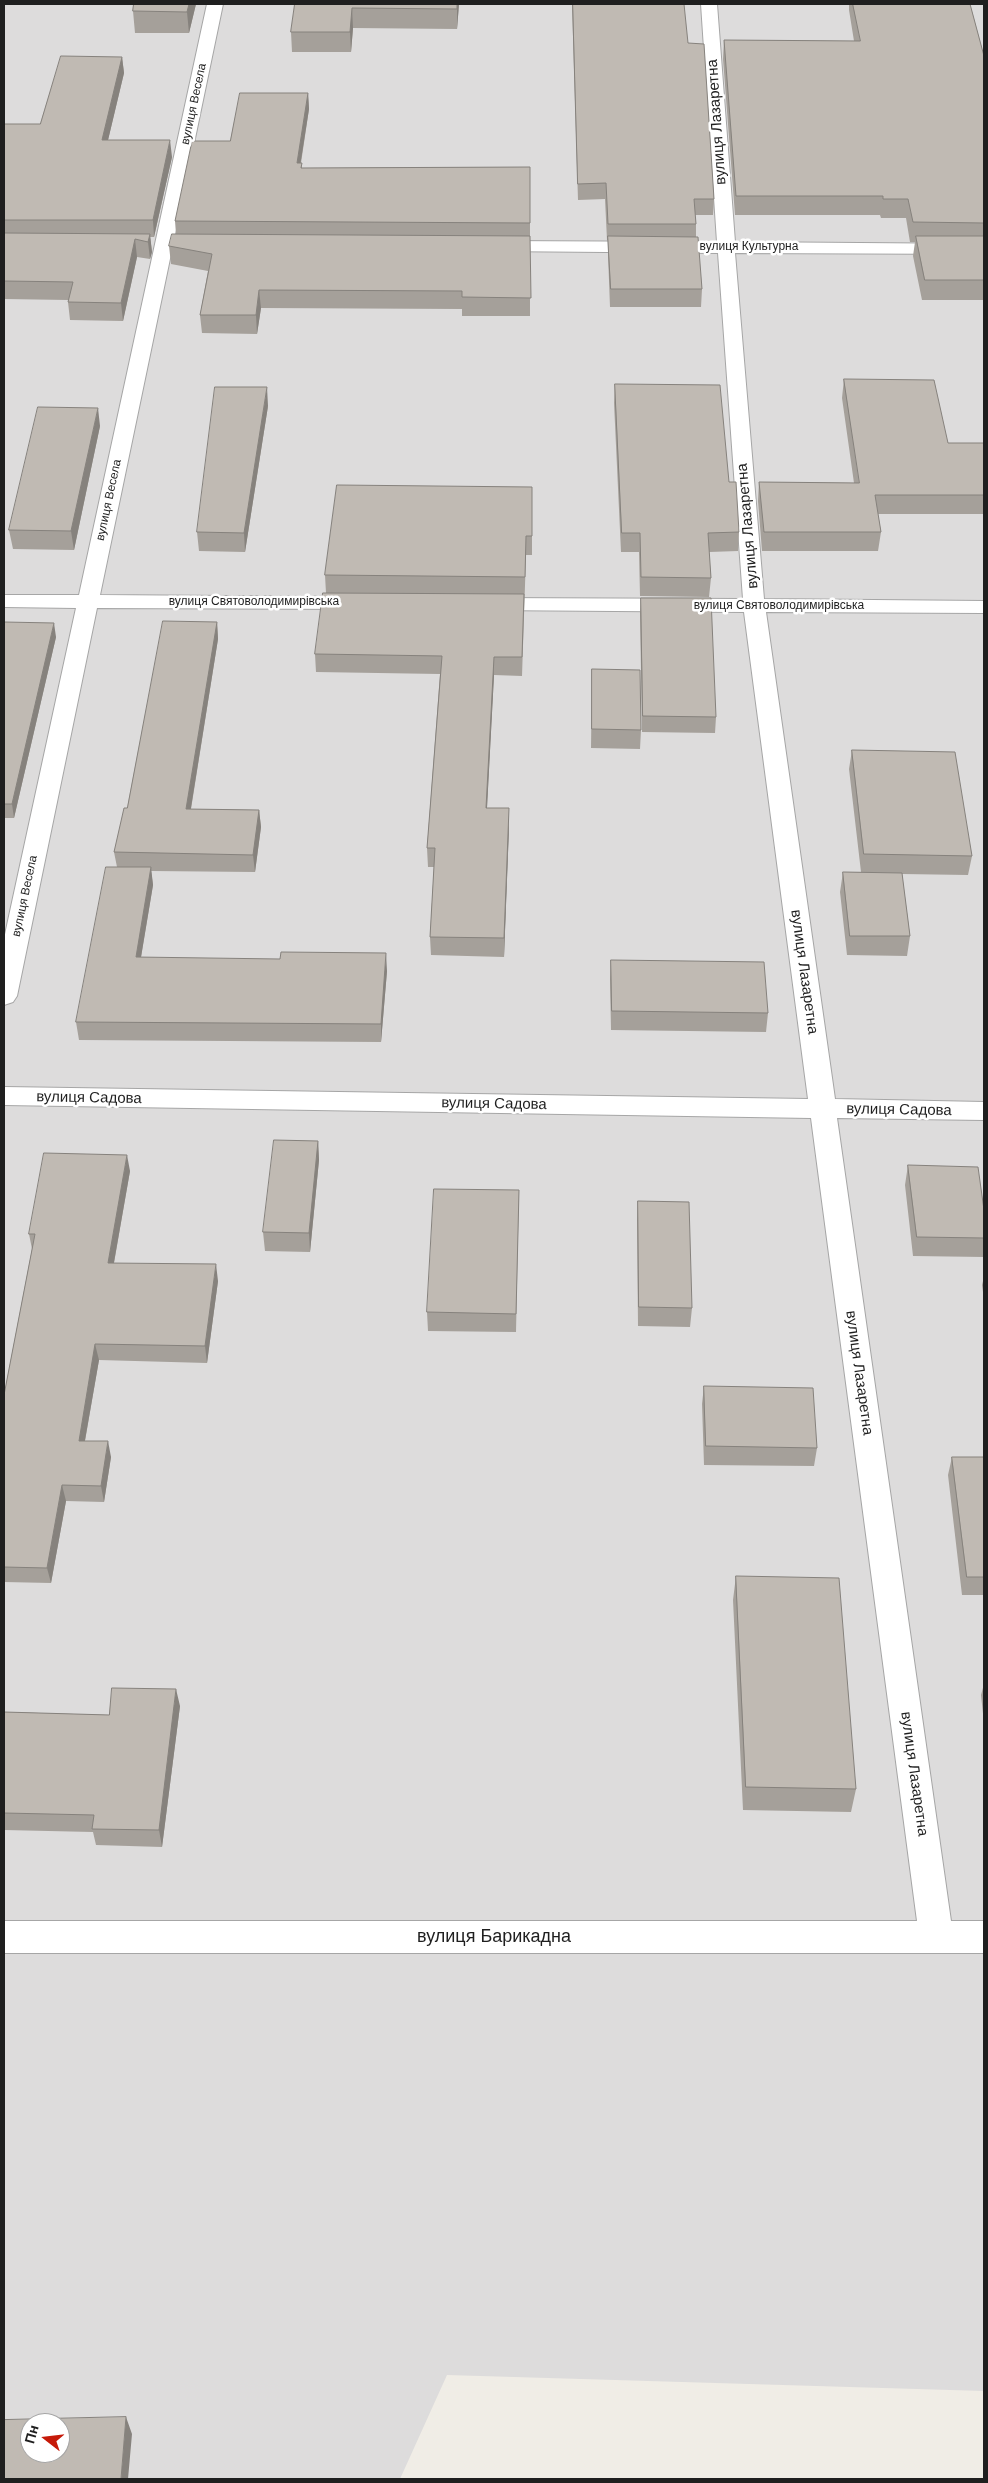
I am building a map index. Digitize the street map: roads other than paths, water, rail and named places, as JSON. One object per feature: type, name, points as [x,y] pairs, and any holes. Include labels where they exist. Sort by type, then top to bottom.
[{"type":"street","name":"вулиця Весела","points":[[4,996],[215,4]]},
{"type":"street","name":"вулиця Лазаретна","points":[[709,4],[754,605],[936,1936]]},
{"type":"street","name":"вулиця Культурна","points":[[479,246],[984,249]]},
{"type":"street","name":"вулиця Святоволодимирівська","points":[[4,601],[376,603]]},
{"type":"street","name":"вулиця Святоволодимирівська","points":[[466,604],[984,607]]},
{"type":"street","name":"вулиця Садова","points":[[4,1096],[984,1111]]},
{"type":"street","name":"вулиця Барикадна","points":[[4,1937],[984,1937]]}]
